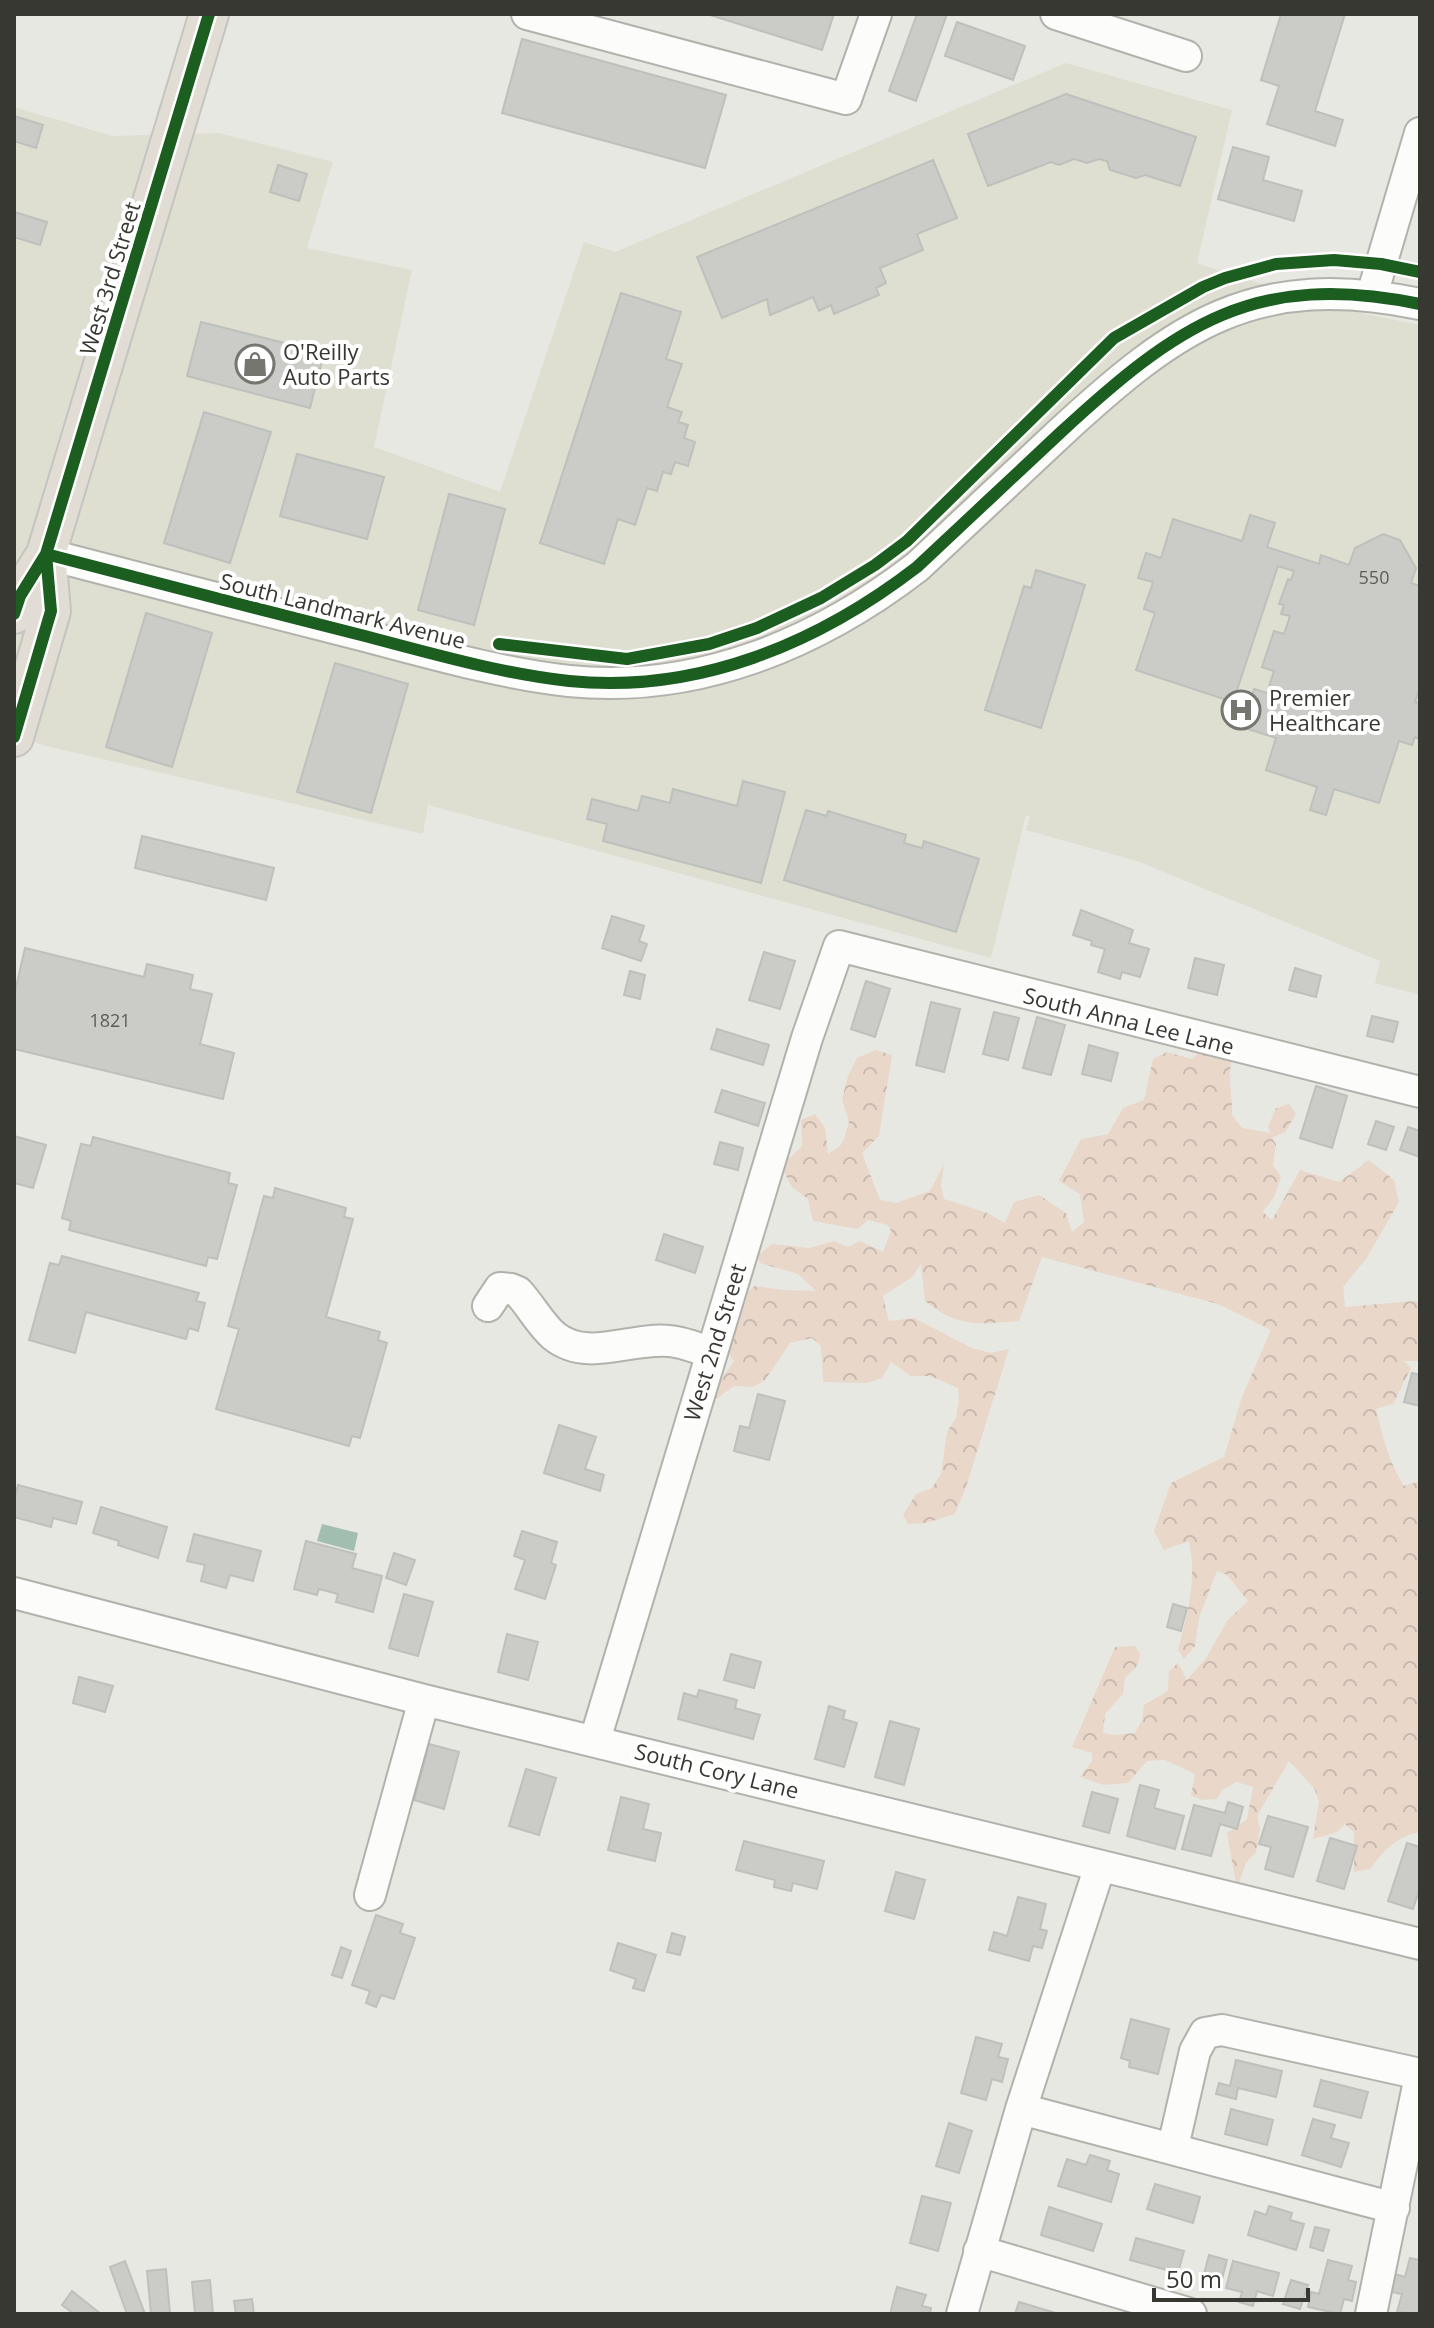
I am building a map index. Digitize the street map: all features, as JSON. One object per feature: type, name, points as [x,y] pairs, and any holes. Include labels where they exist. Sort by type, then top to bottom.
[{"type":"main road","name":"West 3rd Street","points":[[14,614],[20,596],[46,554],[209,14]]},
{"type":"main road","name":"West 3rd Street","points":[[14,737],[51,611],[46,554]]},
{"type":"street","points":[[527,14],[562,19],[846,99],[876,14]]},
{"type":"street","points":[[1056,14],[1186,56]]},
{"type":"street","points":[[1372,295],[1420,133]]},
{"type":"street","name":"South Landmark Avenue","points":[[46,554],[276,614],[534,676],[609,683],[653,682],[735,665],[800,640],[884,593],[917,567],[1109,387],[1167,342],[1188,330],[1238,309],[1289,295],[1321,292],[1372,295],[1420,304]]},
{"type":"street","name":"South Anna Lee Lane","points":[[839,946],[1420,1092]]},
{"type":"street","name":"West 2nd Street","points":[[595,1740],[816,1009],[839,946]]},
{"type":"street","points":[[488,1306],[500,1288],[518,1292],[554,1335],[570,1346],[586,1350],[645,1341],[669,1341],[711,1353]]},
{"type":"street","name":"South Cory Lane","points":[[14,1593],[424,1700],[1420,1944]]},
{"type":"street","points":[[370,1895],[424,1700]]},
{"type":"street","points":[[962,2314],[1021,2109],[1100,1866]]},
{"type":"street","points":[[1173,2147],[1195,2051],[1205,2033],[1222,2030],[1420,2075],[1371,2314]]},
{"type":"street","points":[[1021,2109],[1394,2208]]},
{"type":"street","points":[[979,2251],[1191,2314]]},
{"type":"shaded area","points":[[1066,63],[1232,110],[1197,263],[1336,308],[1420,325],[1420,995],[1375,983],[1380,961],[1137,861],[1026,830],[1030,817],[1026,815],[991,958],[428,805],[423,834],[42,745],[14,733],[14,107],[112,136],[218,133],[333,162],[307,248],[412,270],[374,447],[500,492],[584,242],[615,252]]},
{"type":"shaded area","points":[[322,1524],[358,1533],[354,1551],[317,1541]]},
{"type":"green space","points":[[1217,1034],[1232,1060],[1232,1115],[1242,1128],[1271,1133],[1268,1127],[1276,1108],[1289,1104],[1296,1114],[1285,1132],[1272,1138],[1276,1144],[1273,1165],[1281,1177],[1274,1197],[1263,1212],[1272,1220],[1300,1170],[1339,1182],[1369,1160],[1394,1180],[1399,1202],[1366,1259],[1343,1287],[1345,1307],[1420,1303],[1420,1361],[1404,1361],[1411,1368],[1393,1404],[1376,1409],[1387,1449],[1404,1486],[1420,1481],[1420,1832],[1392,1845],[1370,1869],[1354,1872],[1354,1832],[1345,1824],[1337,1832],[1313,1839],[1319,1801],[1314,1788],[1289,1761],[1257,1816],[1260,1829],[1256,1852],[1246,1863],[1237,1889],[1227,1833],[1247,1819],[1253,1787],[1237,1782],[1222,1790],[1217,1799],[1203,1800],[1191,1796],[1195,1774],[1165,1760],[1147,1761],[1128,1783],[1104,1785],[1080,1777],[1092,1761],[1092,1753],[1072,1747],[1115,1647],[1135,1646],[1140,1654],[1138,1665],[1125,1678],[1123,1694],[1105,1714],[1103,1733],[1135,1733],[1142,1720],[1144,1705],[1168,1691],[1169,1671],[1178,1663],[1187,1680],[1206,1658],[1227,1621],[1248,1601],[1227,1575],[1217,1571],[1199,1618],[1195,1646],[1184,1659],[1178,1650],[1192,1582],[1189,1541],[1164,1550],[1154,1531],[1171,1483],[1224,1457],[1242,1397],[1271,1330],[1218,1304],[1042,1257],[1019,1321],[992,1323],[958,1320],[925,1301],[921,1264],[912,1277],[883,1296],[889,1321],[914,1318],[972,1348],[991,1353],[1009,1349],[955,1514],[926,1523],[908,1524],[903,1515],[916,1494],[932,1488],[941,1474],[947,1432],[956,1418],[958,1388],[930,1376],[911,1376],[891,1362],[882,1378],[867,1383],[823,1382],[821,1346],[812,1338],[790,1343],[765,1380],[753,1387],[734,1386],[716,1399],[715,1389],[734,1361],[725,1349],[739,1302],[754,1286],[816,1291],[798,1274],[760,1263],[757,1256],[772,1244],[809,1248],[834,1241],[848,1247],[860,1241],[883,1252],[891,1231],[888,1225],[868,1220],[858,1229],[813,1221],[808,1199],[792,1187],[784,1172],[786,1162],[802,1146],[801,1120],[815,1114],[825,1128],[828,1154],[840,1146],[849,1122],[842,1099],[857,1058],[876,1050],[892,1055],[879,1136],[862,1153],[880,1200],[896,1203],[930,1191],[944,1164],[941,1186],[944,1199],[987,1213],[1005,1223],[1014,1202],[1039,1195],[1066,1213],[1072,1232],[1084,1222],[1080,1194],[1059,1181],[1081,1139],[1108,1134],[1123,1108],[1144,1100],[1153,1059],[1167,1052],[1192,1059]]},
{"type":"building","points":[[707,14],[834,14],[822,50]]},
{"type":"building","points":[[917,14],[947,14],[916,101],[889,91]]},
{"type":"building","points":[[1281,14],[1345,14],[1315,111],[1343,120],[1335,146],[1267,124],[1279,86],[1261,80]]},
{"type":"building","points":[[957,22],[1025,46],[1013,80],[945,56]]},
{"type":"building","points":[[522,39],[726,95],[705,168],[502,113]]},
{"type":"building","points":[[1066,94],[1196,137],[1180,186],[1145,175],[1136,178],[1110,170],[1107,161],[1099,159],[1087,163],[1074,159],[1059,165],[1051,162],[988,186],[968,134]]},
{"type":"building","points":[[14,116],[43,125],[36,148],[14,141]]},
{"type":"building","points":[[1233,147],[1269,157],[1263,180],[1302,191],[1294,221],[1218,199]]},
{"type":"building","points":[[933,160],[957,218],[917,234],[923,250],[880,268],[886,283],[876,288],[879,295],[834,314],[831,305],[819,311],[813,297],[770,315],[767,299],[722,318],[697,257]]},
{"type":"building","points":[[278,165],[307,174],[299,201],[270,192]]},
{"type":"building","points":[[14,212],[47,222],[40,245],[14,237]]},
{"type":"building","points":[[621,293],[681,312],[666,359],[682,364],[667,407],[682,412],[678,422],[688,425],[684,438],[695,442],[688,466],[675,462],[671,474],[663,472],[657,491],[647,488],[635,525],[618,519],[604,564],[540,543]]},
{"type":"building","name":"O'Reilly Auto Parts","points":[[201,322],[324,353],[310,408],[187,376]]},
{"type":"building","points":[[204,412],[271,432],[230,563],[164,543]]},
{"type":"building","points":[[297,454],[384,477],[367,539],[280,516]]},
{"type":"building","points":[[449,494],[505,509],[474,625],[418,610]]},
{"type":"building","points":[[1250,515],[1275,523],[1267,547],[1319,564],[1321,555],[1349,565],[1355,548],[1383,534],[1400,540],[1416,568],[1411,583],[1420,586],[1420,687],[1415,702],[1420,703],[1420,734],[1412,745],[1399,741],[1379,803],[1334,789],[1326,815],[1310,810],[1317,787],[1266,770],[1276,738],[1242,727],[1254,689],[1267,693],[1274,671],[1262,667],[1274,631],[1284,634],[1290,616],[1281,614],[1284,605],[1279,604],[1294,571],[1278,566],[1233,702],[1136,670],[1155,613],[1144,609],[1153,582],[1138,578],[1146,553],[1161,558],[1173,519],[1242,541]]},
{"type":"building","points":[[1036,570],[1085,585],[1041,728],[985,710],[1024,586],[1031,588]]},
{"type":"building","points":[[146,613],[212,633],[172,767],[106,747]]},
{"type":"building","points":[[335,663],[408,684],[371,813],[297,792]]},
{"type":"building","points":[[743,781],[785,792],[761,883],[603,841],[607,824],[587,819],[592,799],[638,811],[642,796],[670,803],[673,789],[737,806]]},
{"type":"building","points":[[806,810],[827,816],[828,811],[906,835],[904,843],[922,848],[924,841],[979,859],[956,932],[784,880]]},
{"type":"building","points":[[142,836],[274,868],[266,900],[135,868]]},
{"type":"building","points":[[1081,910],[1133,930],[1129,943],[1149,949],[1140,977],[1122,972],[1120,979],[1098,972],[1105,949],[1073,935]]},
{"type":"building","points":[[612,916],[644,926],[639,941],[647,944],[641,961],[602,948]]},
{"type":"building","points":[[25,948],[144,977],[147,964],[193,975],[190,989],[212,994],[200,1044],[234,1053],[223,1099],[14,1049],[14,996]]},
{"type":"building","points":[[764,952],[795,961],[780,1009],[749,1000]]},
{"type":"building","points":[[1195,958],[1224,965],[1217,995],[1188,988]]},
{"type":"building","points":[[1295,968],[1321,976],[1316,997],[1289,990]]},
{"type":"building","points":[[630,971],[645,975],[640,999],[624,995]]},
{"type":"building","points":[[866,981],[890,989],[875,1037],[851,1029]]},
{"type":"building","points":[[931,1002],[960,1009],[944,1072],[916,1065]]},
{"type":"building","points":[[994,1012],[1019,1018],[1008,1060],[983,1054]]},
{"type":"building","points":[[1372,1016],[1398,1022],[1393,1042],[1367,1036]]},
{"type":"building","points":[[1037,1017],[1065,1025],[1051,1075],[1023,1068]]},
{"type":"building","points":[[717,1029],[769,1045],[763,1065],[711,1049]]},
{"type":"building","points":[[1089,1045],[1118,1053],[1111,1081],[1082,1074]]},
{"type":"building","points":[[1316,1086],[1347,1096],[1332,1148],[1300,1138]]},
{"type":"building","points":[[722,1090],[765,1103],[758,1126],[715,1112]]},
{"type":"building","points":[[1376,1121],[1394,1127],[1386,1150],[1368,1144]]},
{"type":"building","points":[[1408,1127],[1420,1131],[1420,1157],[1400,1150]]},
{"type":"building","points":[[14,1136],[46,1145],[33,1188],[14,1183]]},
{"type":"building","points":[[93,1137],[230,1173],[228,1183],[237,1185],[217,1259],[208,1257],[206,1266],[69,1230],[71,1221],[62,1218],[81,1144],[91,1146]]},
{"type":"building","points":[[720,1142],[743,1148],[738,1170],[714,1164]]},
{"type":"building","points":[[275,1188],[346,1208],[344,1217],[353,1219],[326,1317],[380,1332],[378,1340],[387,1343],[360,1438],[352,1436],[349,1446],[216,1409],[239,1329],[228,1326],[264,1196],[273,1198]]},
{"type":"building","points":[[664,1234],[703,1247],[695,1273],[656,1260]]},
{"type":"building","points":[[62,1256],[199,1293],[196,1301],[205,1303],[198,1331],[189,1328],[186,1339],[86,1312],[75,1353],[29,1340],[50,1263],[59,1265]]},
{"type":"building","points":[[1412,1373],[1420,1375],[1420,1406],[1404,1402]]},
{"type":"building","points":[[758,1394],[785,1401],[769,1460],[734,1451],[740,1426],[749,1428]]},
{"type":"building","points":[[559,1425],[596,1437],[585,1469],[604,1475],[600,1491],[544,1473]]},
{"type":"building","points":[[18,1485],[82,1502],[76,1524],[53,1518],[51,1527],[14,1517]]},
{"type":"building","points":[[101,1507],[167,1527],[158,1558],[93,1533]]},
{"type":"building","points":[[522,1531],[557,1542],[551,1563],[556,1565],[545,1599],[515,1589],[525,1560],[514,1556]]},
{"type":"building","points":[[194,1534],[261,1551],[253,1581],[230,1575],[226,1588],[201,1581],[205,1565],[187,1561]]},
{"type":"building","points":[[306,1541],[356,1554],[352,1568],[382,1576],[373,1612],[336,1602],[338,1594],[319,1589],[317,1595],[294,1589]]},
{"type":"building","points":[[394,1553],[415,1560],[406,1585],[386,1578]]},
{"type":"building","points":[[404,1594],[433,1602],[418,1656],[389,1648]]},
{"type":"building","points":[[1173,1604],[1187,1608],[1181,1631],[1167,1627]]},
{"type":"building","points":[[507,1634],[538,1642],[528,1680],[498,1672]]},
{"type":"building","points":[[731,1654],[761,1662],[754,1688],[724,1680]]},
{"type":"building","points":[[79,1677],[113,1686],[105,1712],[73,1703]]},
{"type":"building","points":[[699,1690],[737,1700],[735,1708],[760,1715],[753,1739],[678,1719],[684,1693],[697,1697]]},
{"type":"building","points":[[829,1706],[845,1711],[843,1719],[857,1723],[844,1767],[815,1759]]},
{"type":"building","points":[[890,1721],[919,1729],[904,1785],[875,1777]]},
{"type":"building","points":[[429,1744],[459,1752],[444,1809],[414,1800]]},
{"type":"building","points":[[526,1769],[556,1778],[539,1835],[509,1826]]},
{"type":"building","points":[[1140,1785],[1159,1790],[1154,1808],[1184,1816],[1175,1849],[1127,1836]]},
{"type":"building","points":[[1092,1792],[1118,1799],[1109,1833],[1083,1826]]},
{"type":"building","points":[[621,1797],[649,1804],[643,1829],[661,1833],[655,1861],[608,1850]]},
{"type":"building","points":[[1228,1802],[1243,1807],[1237,1829],[1220,1824],[1211,1856],[1182,1849],[1194,1805],[1225,1813]]},
{"type":"building","points":[[1268,1816],[1308,1827],[1293,1877],[1265,1869],[1271,1847],[1259,1844]]},
{"type":"building","points":[[1330,1838],[1357,1846],[1344,1889],[1317,1881]]},
{"type":"building","points":[[744,1841],[824,1861],[817,1889],[793,1883],[791,1891],[774,1887],[775,1880],[736,1870]]},
{"type":"building","points":[[1407,1843],[1420,1847],[1420,1888],[1413,1909],[1388,1901]]},
{"type":"building","points":[[896,1872],[925,1880],[914,1919],[885,1911]]},
{"type":"building","points":[[1018,1897],[1046,1904],[1040,1929],[1047,1931],[1042,1948],[1033,1946],[1029,1961],[989,1950],[994,1932],[1007,1936]]},
{"type":"building","points":[[376,1915],[403,1924],[400,1933],[415,1938],[394,1999],[381,1995],[376,2007],[366,2003],[370,1991],[352,1985]]},
{"type":"building","points":[[672,1933],[685,1937],[680,1955],[667,1952]]},
{"type":"building","points":[[618,1943],[656,1955],[644,1991],[633,1988],[636,1979],[610,1970]]},
{"type":"building","points":[[341,1947],[351,1951],[342,1978],[332,1975]]},
{"type":"building","points":[[1131,2019],[1169,2029],[1158,2074],[1129,2067],[1130,2061],[1121,2058]]},
{"type":"building","points":[[976,2037],[1002,2044],[998,2057],[1008,2059],[1002,2082],[992,2079],[986,2100],[961,2093]]},
{"type":"building","points":[[1236,2060],[1282,2071],[1276,2097],[1238,2088],[1236,2099],[1216,2094],[1219,2083],[1230,2086]]},
{"type":"building","points":[[1321,2080],[1368,2092],[1361,2118],[1314,2106]]},
{"type":"building","points":[[1231,2109],[1273,2120],[1267,2145],[1225,2134]]},
{"type":"building","points":[[1313,2119],[1335,2125],[1331,2138],[1349,2143],[1341,2167],[1302,2155]]},
{"type":"building","points":[[949,2123],[972,2131],[959,2173],[936,2166]]},
{"type":"building","points":[[1090,2155],[1110,2161],[1107,2170],[1119,2174],[1111,2202],[1058,2186],[1067,2159],[1086,2165]]},
{"type":"building","points":[[1155,2184],[1200,2197],[1193,2223],[1147,2209]]},
{"type":"building","points":[[922,2196],[951,2203],[938,2251],[910,2243]]},
{"type":"building","points":[[1269,2206],[1292,2213],[1290,2220],[1304,2224],[1296,2250],[1248,2235],[1255,2211],[1266,2215]]},
{"type":"building","points":[[1049,2207],[1102,2224],[1093,2251],[1041,2235]]},
{"type":"building","points":[[1315,2227],[1329,2230],[1323,2251],[1310,2247]]},
{"type":"building","points":[[1136,2238],[1184,2251],[1178,2273],[1130,2260]]},
{"type":"building","points":[[1209,2255],[1227,2260],[1220,2287],[1202,2282]]},
{"type":"building","points":[[1410,2258],[1420,2260],[1420,2314],[1397,2312],[1402,2294],[1391,2292],[1395,2274],[1405,2277]]},
{"type":"building","points":[[1328,2260],[1352,2266],[1348,2280],[1356,2282],[1352,2301],[1344,2299],[1340,2314],[1308,2307],[1311,2292],[1319,2294]]},
{"type":"building","points":[[125,2261],[145,2314],[127,2314],[110,2267]]},
{"type":"building","points":[[1233,2261],[1279,2273],[1273,2296],[1257,2291],[1253,2306],[1239,2302],[1242,2292],[1226,2288]]},
{"type":"building","points":[[166,2269],[170,2314],[151,2314],[147,2271]]},
{"type":"building","points":[[210,2280],[213,2314],[195,2314],[192,2282]]},
{"type":"building","points":[[1291,2280],[1308,2285],[1300,2309],[1283,2304]]},
{"type":"building","points":[[897,2287],[926,2295],[922,2306],[931,2308],[930,2314],[890,2314]]},
{"type":"building","points":[[72,2291],[101,2314],[74,2314],[62,2305]]},
{"type":"building","points":[[252,2299],[254,2314],[236,2314],[234,2301]]},
{"type":"building","points":[[1019,2302],[1059,2314],[1015,2314]]},
{"type":"cycle path","points":[[14,614],[20,596],[46,554],[209,14]]},
{"type":"cycle path","points":[[499,644],[627,659],[709,644],[757,628],[821,598],[907,541],[1114,338],[1203,287],[1276,264],[1334,260],[1381,264],[1420,272]]},
{"type":"cycle path","points":[[46,554],[515,673],[569,681],[617,683],[663,680],[754,658],[797,640],[879,595],[917,567],[1060,433],[1142,362],[1222,315],[1264,301],[1310,295],[1362,295],[1420,304]]},
{"type":"cycle path","points":[[14,737],[51,611],[46,554]]},
{"type":"place","name":"O'Reilly Auto Parts","points":[[255,364]]},
{"type":"place","name":"Premier Healthcare","points":[[1241,710]]}]
